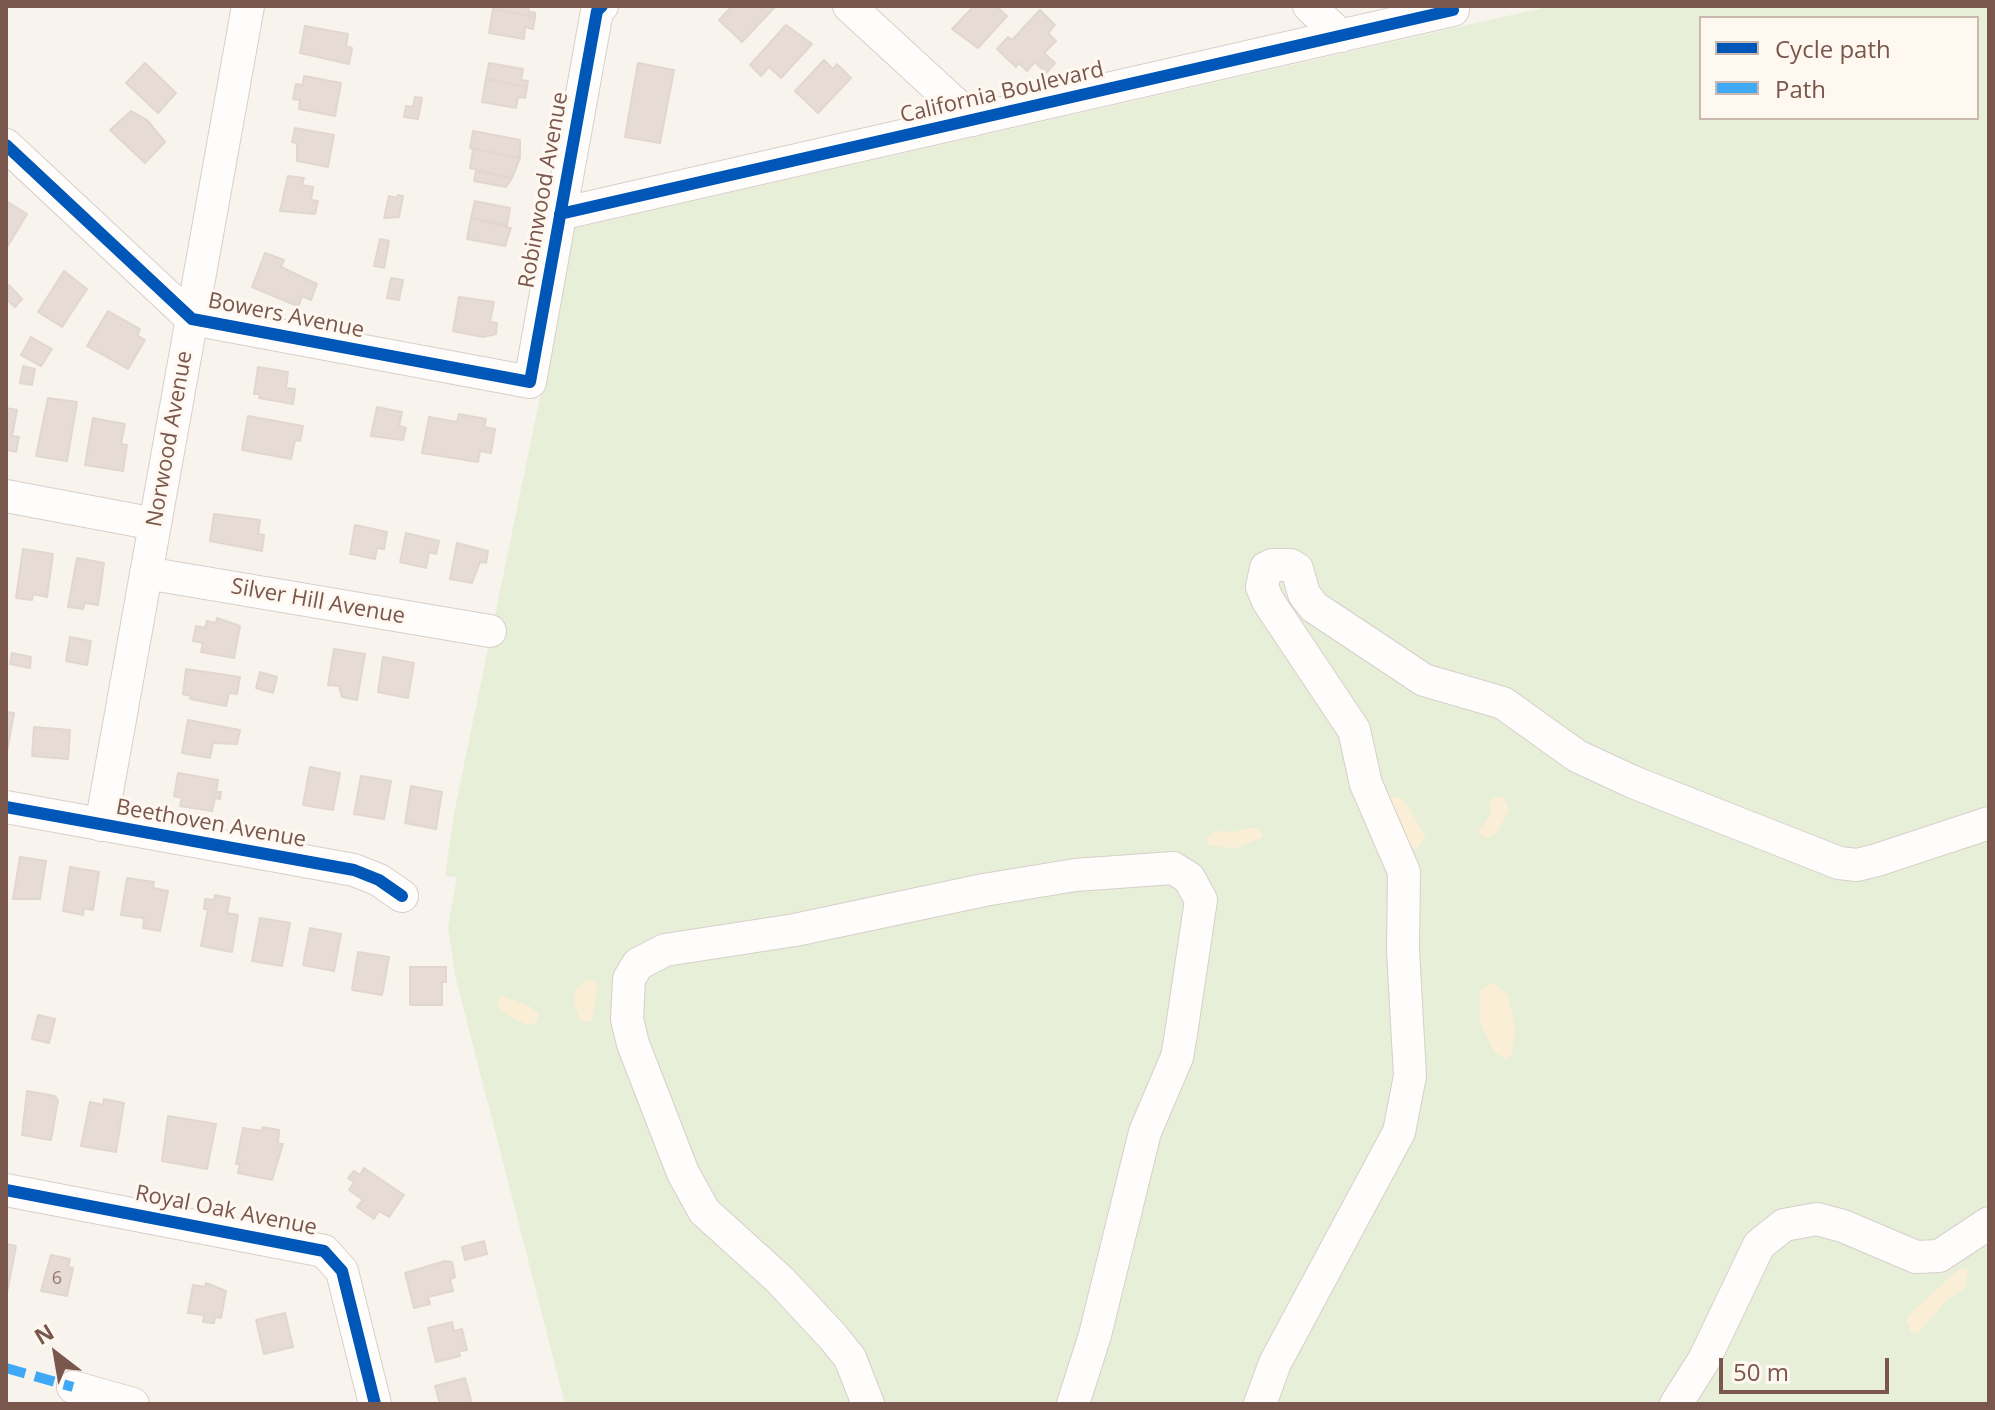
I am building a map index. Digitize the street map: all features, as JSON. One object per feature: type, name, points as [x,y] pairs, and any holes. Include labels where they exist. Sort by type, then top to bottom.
[{"type":"street","name":"Norwood Avenue","points":[[101,825],[248,6]]},
{"type":"street","name":"Robinwood Avenue","points":[[530,382],[597,11],[602,6]]},
{"type":"street","points":[[849,6],[973,120]]},
{"type":"street","points":[[1309,6],[1341,36]]},
{"type":"street","name":"California Boulevard","points":[[560,214],[1453,10]]},
{"type":"street","name":"Bowers Avenue","points":[[6,145],[192,319],[530,382]]},
{"type":"street","points":[[6,496],[155,524]]},
{"type":"street","points":[[1260,1404],[1275,1363],[1399,1132],[1410,1076],[1403,950],[1404,872],[1366,784],[1354,730],[1268,601],[1261,577],[1266,568],[1290,565],[1297,569],[1304,594],[1314,607],[1424,680],[1503,703],[1577,756],[1633,782],[1839,863],[1857,865],[1877,860],[1989,823]]},
{"type":"street","name":"Silver Hill Avenue","points":[[146,573],[490,631]]},
{"type":"street","name":"Beethoven Avenue","points":[[6,807],[354,870],[379,880],[402,896]]},
{"type":"street","points":[[868,1404],[850,1358],[833,1337],[780,1280],[704,1211],[683,1173],[633,1044],[627,1019],[629,979],[638,964],[665,950],[795,930],[984,890],[1075,875],[1173,868],[1189,878],[1201,900],[1177,1057],[1145,1132],[1095,1335],[1073,1404]]},
{"type":"street","name":"Royal Oak Avenue","points":[[6,1190],[311,1246],[324,1251],[342,1271],[375,1404]]},
{"type":"street","points":[[1676,1404],[1704,1360],[1759,1245],[1784,1225],[1817,1219],[1843,1226],[1916,1257],[1939,1256],[1989,1223]]},
{"type":"street","points":[[73,1387],[133,1404]]},
{"type":"green space","points":[[1551,6],[1989,6],[1989,1404],[565,1404],[456,979],[448,927],[457,877],[445,876],[454,813],[575,228]]},
{"type":"sand","points":[[1493,797],[1503,797],[1509,810],[1497,832],[1487,839],[1478,832],[1491,813],[1489,805]]},
{"type":"sand","points":[[1401,798],[1407,805],[1426,837],[1418,848],[1411,850],[1402,841],[1404,828],[1392,814],[1388,799]]},
{"type":"sand","points":[[1258,828],[1263,837],[1233,849],[1208,845],[1206,838],[1216,831],[1233,832]]},
{"type":"sand","points":[[588,979],[595,981],[597,986],[593,1019],[588,1022],[580,1020],[573,1001],[576,988]]},
{"type":"sand","points":[[1493,982],[1508,995],[1515,1027],[1512,1055],[1505,1059],[1494,1052],[1480,1023],[1480,990]]},
{"type":"sand","points":[[500,995],[531,1007],[539,1014],[536,1022],[529,1026],[502,1012],[497,1006]]},
{"type":"sand","points":[[1960,1268],[1968,1270],[1966,1287],[1949,1298],[1917,1334],[1911,1332],[1906,1321],[1912,1312]]},
{"type":"building","points":[[493,6],[529,6],[528,11],[535,13],[535,17],[493,9]]},
{"type":"building","points":[[732,6],[774,8],[742,42],[719,20]]},
{"type":"building","points":[[974,6],[996,6],[1007,16],[978,48],[952,29]]},
{"type":"building","points":[[493,9],[535,17],[533,29],[525,27],[524,39],[489,33]]},
{"type":"building","points":[[1040,10],[1055,25],[1048,33],[1056,41],[1044,53],[1055,63],[1046,73],[1035,62],[1027,71],[1019,63],[1016,67],[997,49],[1008,37],[1012,40]]},
{"type":"building","points":[[786,25],[812,44],[781,78],[769,67],[761,76],[750,65]]},
{"type":"building","points":[[305,26],[348,34],[346,46],[352,48],[349,64],[300,53]]},
{"type":"building","points":[[824,60],[833,69],[837,64],[851,78],[818,113],[795,91]]},
{"type":"building","points":[[145,63],[176,93],[158,113],[126,83]]},
{"type":"building","points":[[489,63],[523,69],[521,80],[528,81],[527,87],[486,79]]},
{"type":"building","points":[[638,63],[674,70],[660,143],[625,137]]},
{"type":"building","points":[[304,76],[341,83],[335,116],[299,109],[300,100],[293,99],[296,84],[303,85]]},
{"type":"building","points":[[486,79],[527,87],[525,98],[518,97],[516,108],[482,102]]},
{"type":"building","points":[[415,97],[422,98],[418,119],[404,117],[406,106],[413,107]]},
{"type":"building","points":[[131,111],[147,120],[165,142],[145,163],[110,130]]},
{"type":"building","points":[[295,128],[334,135],[328,167],[297,161],[297,143],[292,142]]},
{"type":"building","points":[[473,131],[520,140],[520,158],[470,148]]},
{"type":"building","points":[[470,148],[520,158],[512,178],[470,168],[473,150]]},
{"type":"building","points":[[476,171],[512,178],[506,187],[474,181]]},
{"type":"building","points":[[288,176],[304,178],[302,185],[313,187],[311,200],[318,201],[315,214],[280,211]]},
{"type":"building","points":[[398,195],[403,196],[399,217],[384,218],[389,196],[397,198]]},
{"type":"building","points":[[6,201],[27,214],[6,249]]},
{"type":"building","points":[[475,201],[510,208],[507,225],[471,218]]},
{"type":"building","points":[[471,218],[511,228],[505,246],[467,239]]},
{"type":"building","points":[[380,239],[389,241],[384,268],[374,266]]},
{"type":"building","points":[[265,253],[284,260],[281,267],[317,284],[311,300],[302,296],[299,305],[295,305],[252,287]]},
{"type":"building","points":[[64,271],[87,289],[62,327],[38,312]]},
{"type":"building","points":[[391,278],[403,280],[399,300],[387,298]]},
{"type":"building","points":[[9,285],[22,299],[15,307],[6,299]]},
{"type":"building","points":[[459,297],[494,302],[490,322],[497,323],[496,334],[483,337],[453,331]]},
{"type":"building","points":[[108,311],[140,329],[137,335],[145,340],[128,369],[87,346]]},
{"type":"building","points":[[31,337],[52,349],[41,366],[21,355]]},
{"type":"building","points":[[23,366],[35,369],[32,385],[20,383]]},
{"type":"building","points":[[258,367],[288,372],[286,388],[295,389],[293,404],[259,398],[260,394],[254,394]]},
{"type":"building","points":[[48,398],[77,402],[67,461],[36,456]]},
{"type":"building","points":[[377,407],[402,412],[399,426],[406,428],[403,440],[371,436]]},
{"type":"building","points":[[6,408],[17,410],[12,436],[19,437],[16,452],[6,450]]},
{"type":"building","points":[[459,414],[486,419],[484,427],[495,429],[491,453],[480,451],[478,462],[422,453],[429,417],[457,422]]},
{"type":"building","points":[[248,416],[303,426],[300,441],[295,440],[291,459],[242,450]]},
{"type":"building","points":[[93,418],[125,424],[121,444],[127,445],[123,471],[85,465]]},
{"type":"building","points":[[214,514],[260,520],[258,534],[264,535],[262,551],[210,541]]},
{"type":"building","points":[[355,525],[387,532],[384,549],[377,548],[375,559],[350,554]]},
{"type":"building","points":[[406,533],[439,541],[436,554],[429,552],[426,568],[400,562]]},
{"type":"building","points":[[457,543],[488,551],[486,563],[480,562],[472,583],[450,579]]},
{"type":"building","points":[[23,549],[53,554],[47,597],[33,594],[32,600],[16,598]]},
{"type":"building","points":[[77,558],[104,563],[98,605],[85,603],[83,609],[68,607]]},
{"type":"building","points":[[217,618],[240,626],[234,658],[201,652],[203,643],[193,641],[196,626],[205,628],[207,621],[216,623]]},
{"type":"building","points":[[70,637],[91,641],[87,665],[66,661]]},
{"type":"building","points":[[334,649],[365,654],[357,700],[342,697],[339,686],[328,685]]},
{"type":"building","points":[[12,653],[31,657],[30,668],[10,664]]},
{"type":"building","points":[[383,657],[414,663],[408,698],[378,692]]},
{"type":"building","points":[[186,669],[240,677],[237,694],[229,693],[226,706],[190,699],[191,696],[183,694]]},
{"type":"building","points":[[260,672],[277,677],[273,693],[256,688]]},
{"type":"building","points":[[6,712],[14,713],[6,757]]},
{"type":"building","points":[[188,720],[240,730],[237,744],[213,743],[210,758],[182,753]]},
{"type":"building","points":[[34,727],[70,730],[68,759],[32,756]]},
{"type":"building","points":[[310,767],[340,773],[333,810],[303,805]]},
{"type":"building","points":[[178,773],[218,780],[216,792],[221,792],[220,799],[215,798],[212,811],[180,806],[182,798],[174,796]]},
{"type":"building","points":[[361,776],[391,781],[384,819],[354,814]]},
{"type":"building","points":[[411,786],[442,792],[436,829],[405,823]]},
{"type":"building","points":[[20,857],[46,861],[40,899],[13,899]]},
{"type":"building","points":[[70,867],[99,872],[93,910],[84,908],[83,915],[63,911]]},
{"type":"building","points":[[127,878],[154,882],[153,888],[168,891],[160,931],[143,928],[144,918],[121,915]]},
{"type":"building","points":[[215,895],[230,898],[227,913],[238,915],[232,952],[201,946],[208,909],[204,909],[205,899],[214,900]]},
{"type":"building","points":[[260,918],[290,923],[282,966],[252,961]]},
{"type":"building","points":[[310,928],[341,934],[334,971],[303,965]]},
{"type":"building","points":[[358,952],[389,957],[382,995],[352,990]]},
{"type":"building","points":[[410,967],[446,967],[446,982],[442,982],[442,1005],[410,1005]]},
{"type":"building","points":[[38,1015],[55,1019],[49,1043],[32,1039]]},
{"type":"building","points":[[27,1091],[55,1096],[58,1100],[51,1140],[22,1135]]},
{"type":"building","points":[[104,1099],[124,1103],[116,1152],[81,1146],[90,1102],[103,1105]]},
{"type":"building","points":[[168,1116],[216,1124],[207,1169],[162,1161]]},
{"type":"building","points":[[263,1127],[279,1130],[278,1144],[283,1144],[272,1180],[238,1173],[240,1164],[236,1164],[243,1128],[262,1131]]},
{"type":"building","points":[[364,1168],[404,1195],[389,1217],[379,1211],[374,1219],[357,1207],[363,1200],[349,1190],[354,1182],[348,1178],[354,1171],[360,1175]]},
{"type":"building","points":[[484,1241],[487,1254],[465,1260],[462,1247]]},
{"type":"building","points":[[6,1244],[16,1246],[6,1298]]},
{"type":"building","points":[[51,1255],[70,1259],[68,1267],[73,1268],[67,1296],[41,1291]]},
{"type":"building","points":[[445,1261],[452,1262],[455,1277],[450,1279],[453,1291],[428,1297],[430,1304],[414,1308],[405,1273]]},
{"type":"building","points":[[206,1283],[226,1291],[221,1318],[215,1317],[214,1323],[203,1322],[204,1315],[188,1313],[193,1285],[205,1287]]},
{"type":"building","points":[[285,1313],[293,1347],[264,1354],[256,1320]]},
{"type":"building","points":[[452,1322],[454,1331],[462,1329],[467,1350],[459,1351],[460,1356],[436,1362],[428,1328]]},
{"type":"building","points":[[465,1378],[472,1404],[440,1404],[435,1386]]},
{"type":"marked path","points":[[6,1368],[73,1387]]},
{"type":"cycle path","points":[[6,145],[192,319],[530,382],[597,11],[602,6]]},
{"type":"cycle path","points":[[560,214],[1453,10]]},
{"type":"cycle path","points":[[6,807],[354,870],[379,880],[402,896]]},
{"type":"cycle path","points":[[6,1190],[324,1251],[342,1271],[375,1404]]}]
